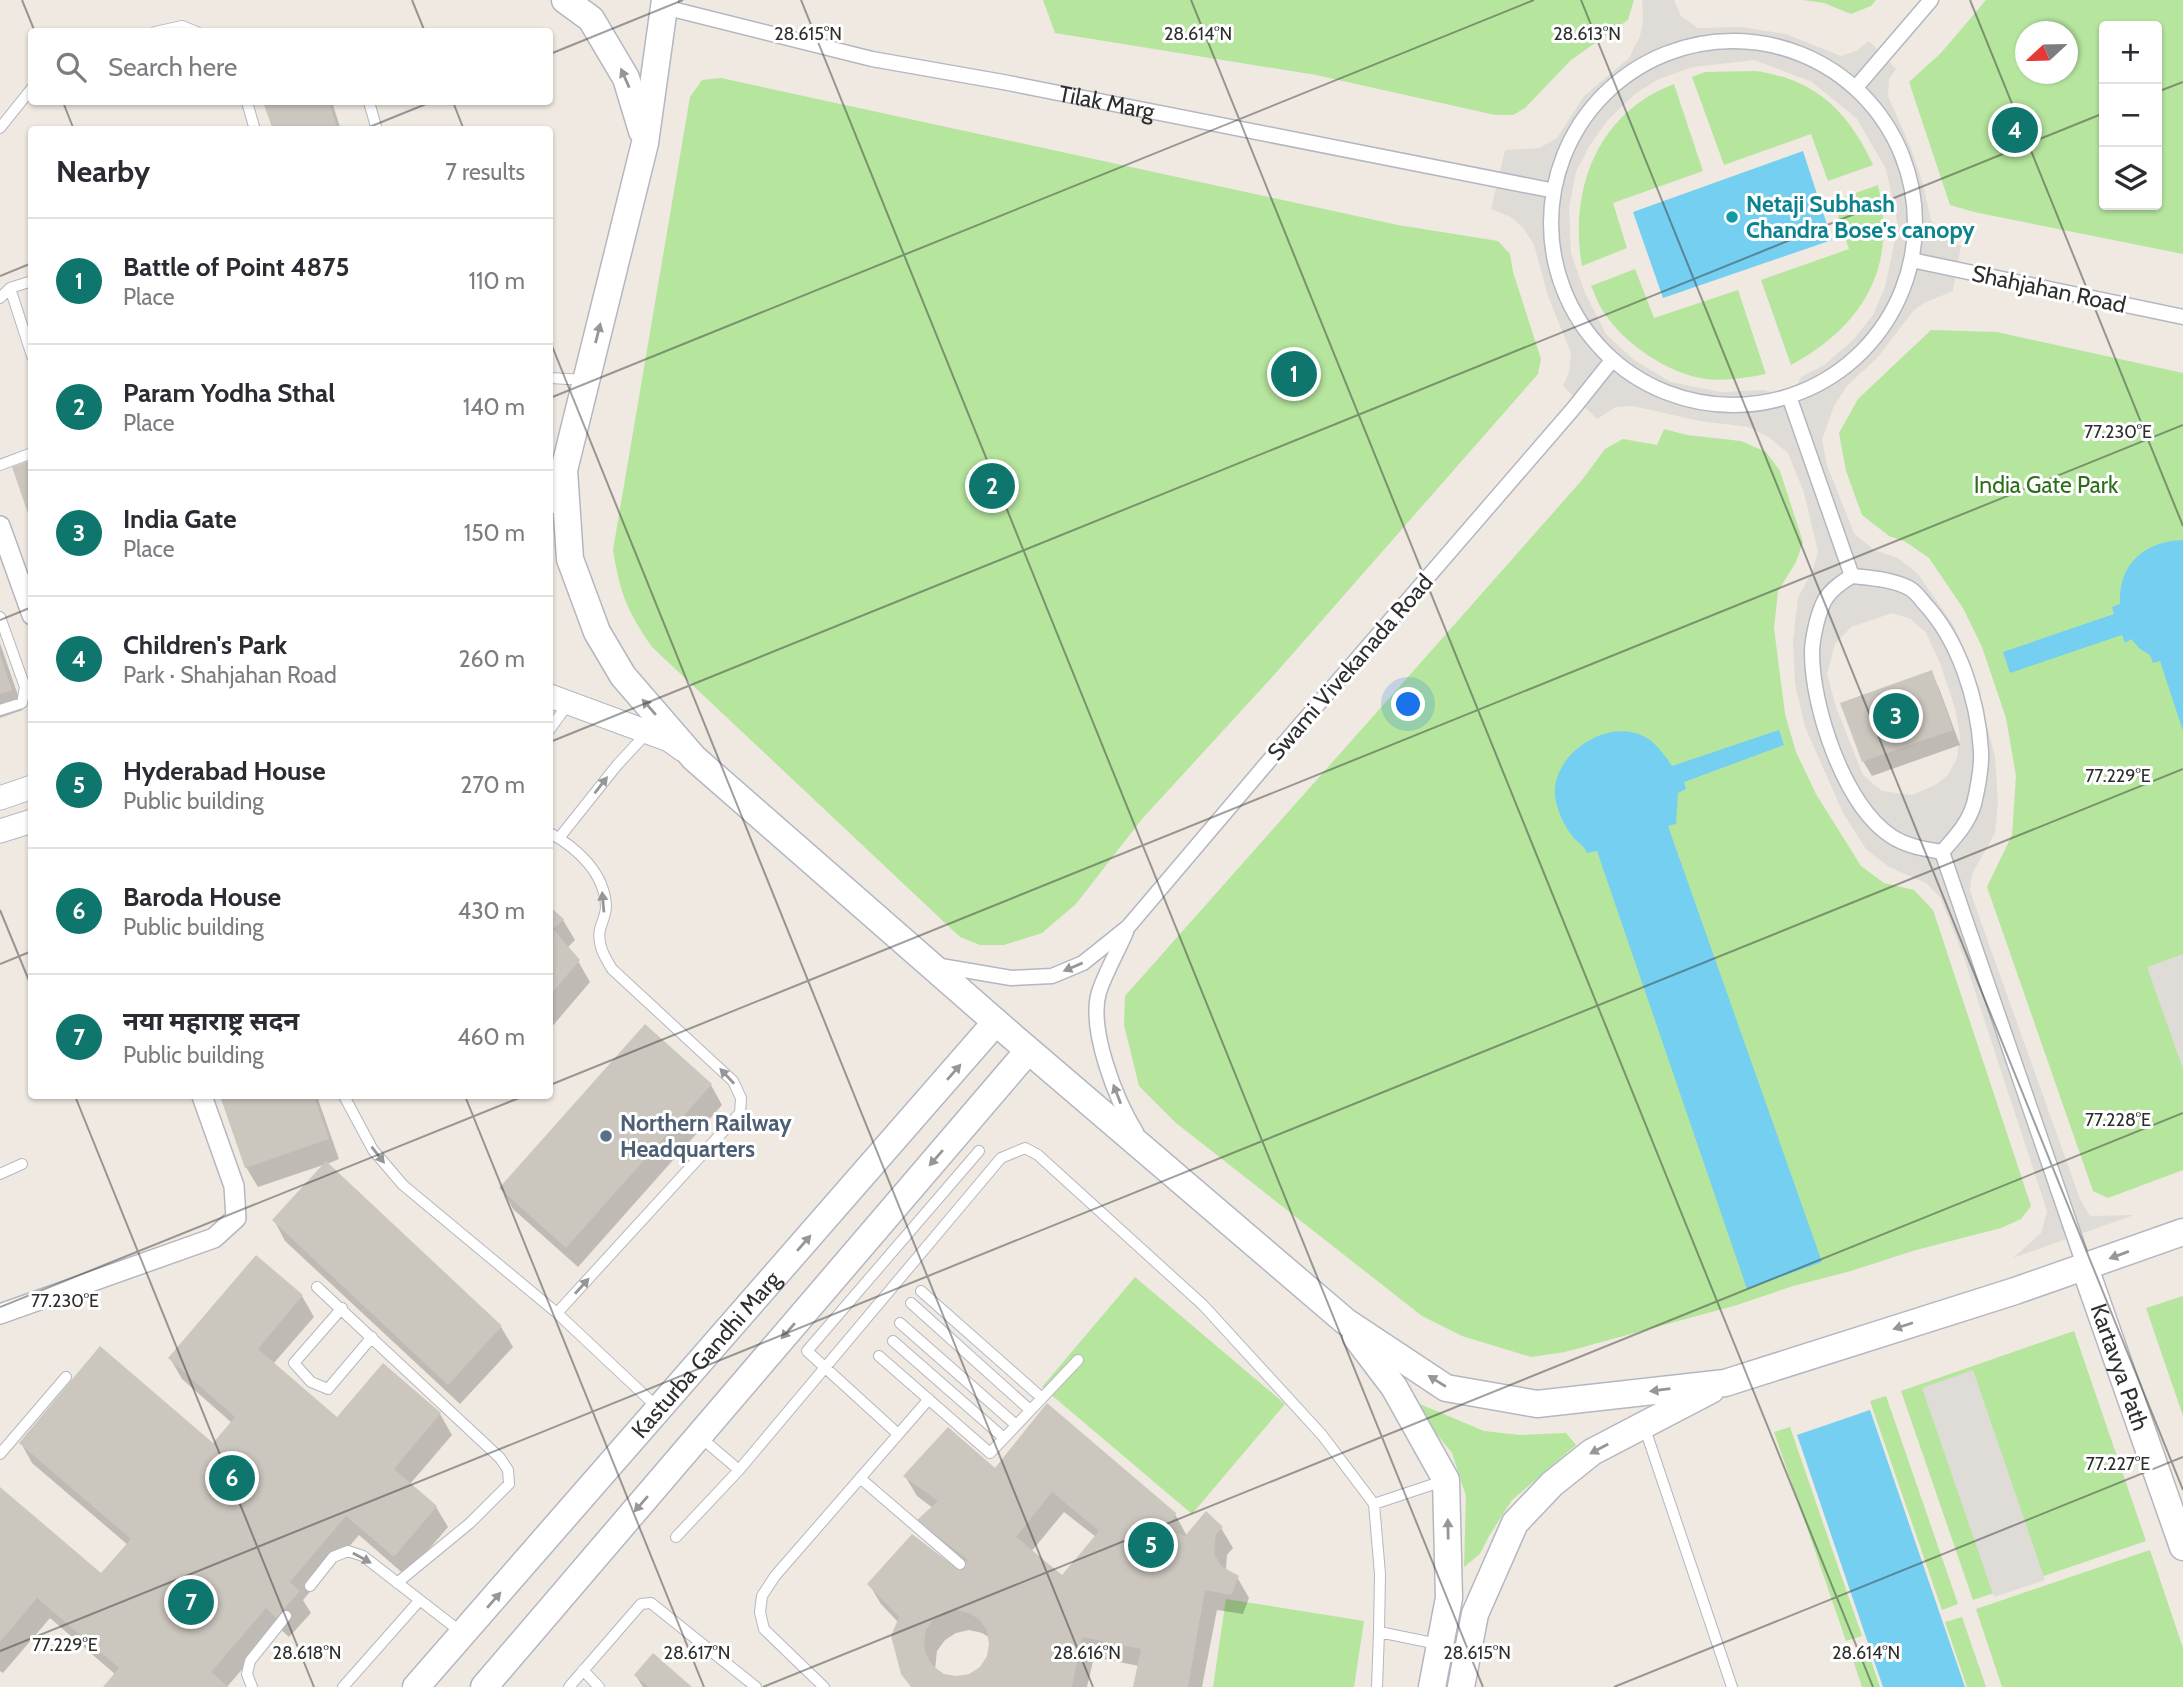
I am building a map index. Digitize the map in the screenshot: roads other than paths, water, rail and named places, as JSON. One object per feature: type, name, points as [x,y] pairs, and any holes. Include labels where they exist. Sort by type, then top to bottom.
[{"type":"main road","points":[[565,0],[591,19],[626,78],[645,143]]},
{"type":"main road","points":[[664,3],[645,143],[564,470],[570,559],[597,632],[623,677],[694,758],[1028,1051],[1345,1321],[1446,1388],[1537,1404],[1725,1383]]},
{"type":"main road","name":"Kasturba Gandhi Marg","points":[[416,1687],[996,1022]]},
{"type":"main road","name":"Kasturba Gandhi Marg","points":[[484,1687],[1028,1051]]},
{"type":"main road","points":[[1461,1687],[1475,1615],[1515,1523],[1552,1484],[1592,1452],[1725,1383],[2085,1268],[2183,1233]]},
{"type":"main road","name":"Kartavya Path","points":[[2085,1268],[2183,1547]]},
{"type":"main road","points":[[1345,1321],[1394,1387],[1447,1480],[1449,1598],[1432,1687]]},
{"type":"street","points":[[1858,85],[1931,0]]},
{"type":"street","name":"Tilak Marg","points":[[664,3],[872,59],[1003,82],[1550,190]]},
{"type":"street","points":[[1746,37],[1797,45],[1858,85],[1882,121],[1902,166],[1912,206],[1916,261],[1899,304],[1862,348],[1790,399],[1708,406],[1667,395],[1609,364],[1582,328],[1553,244],[1550,190],[1565,153],[1586,121],[1609,94],[1634,71],[1673,50],[1746,37]]},
{"type":"street","name":"Shahjahan Road","points":[[1916,261],[2183,317]]},
{"type":"street","name":"Swami Vivekanada Road","points":[[1129,927],[1609,364]]},
{"type":"street","points":[[1790,399],[1852,576]]},
{"type":"street","points":[[553,495],[564,470]]},
{"type":"street","points":[[0,526],[28,604]]},
{"type":"street","points":[[1852,576],[1893,582],[1912,589],[1934,614],[1949,640],[1972,698],[1982,754],[1979,776],[1973,806],[1965,826],[1942,852],[1902,842],[1890,836],[1872,819],[1855,795],[1828,738],[1812,652],[1822,604],[1836,586],[1852,576]]},
{"type":"street","points":[[559,699],[669,740],[694,758]]},
{"type":"street","points":[[0,798],[28,789]]},
{"type":"street","points":[[0,831],[28,822]]},
{"type":"street","points":[[1942,852],[2085,1268]]},
{"type":"street","points":[[930,964],[1011,978],[1052,976],[1083,963],[1129,927]]},
{"type":"street","points":[[1129,927],[1098,993],[1097,1034],[1125,1115],[1149,1154]]},
{"type":"street","points":[[0,1314],[214,1238],[236,1218],[234,1186],[203,1099]]},
{"type":"lane","points":[[0,128],[28,93]]},
{"type":"lane","points":[[248,105],[254,126]]},
{"type":"lane","points":[[370,105],[376,126]]},
{"type":"lane","points":[[0,299],[10,288],[28,282]]},
{"type":"lane","points":[[10,288],[28,344]]},
{"type":"lane","points":[[553,378],[586,380]]},
{"type":"lane","points":[[0,465],[28,454]]},
{"type":"lane","points":[[0,617],[25,687],[22,703],[0,710]]},
{"type":"lane","points":[[553,719],[559,699]]},
{"type":"lane","points":[[557,1313],[740,1113],[741,1098],[733,1081],[612,969],[601,951],[600,932],[606,908],[600,881],[580,852],[554,836],[647,732]]},
{"type":"lane","points":[[346,1099],[373,1150],[403,1185],[557,1313],[659,1410]]},
{"type":"lane","points":[[676,1537],[739,1470],[1001,1158],[1025,1148],[1038,1155],[1203,1305],[1314,1426],[1374,1504],[1380,1574],[1377,1687]]},
{"type":"lane","points":[[898,1434],[807,1351],[979,1151]]},
{"type":"lane","points":[[0,1174],[22,1164]]},
{"type":"lane","points":[[317,1287],[500,1458],[508,1470],[509,1484],[470,1523],[397,1583]]},
{"type":"lane","points":[[921,1292],[1042,1398]]},
{"type":"lane","points":[[911,1303],[1030,1410]]},
{"type":"lane","points":[[342,1308],[295,1363],[311,1382],[328,1389],[372,1337]]},
{"type":"lane","points":[[900,1323],[1016,1425]]},
{"type":"lane","points":[[894,1341],[1004,1438]]},
{"type":"lane","points":[[879,1356],[990,1453],[1078,1360]]},
{"type":"lane","points":[[0,1454],[66,1377]]},
{"type":"lane","points":[[824,1687],[764,1629],[760,1612],[762,1597],[775,1576],[929,1399]]},
{"type":"lane","points":[[1644,1426],[1732,1687]]},
{"type":"lane","points":[[699,1436],[739,1470]]},
{"type":"lane","points":[[860,1478],[960,1564]]},
{"type":"lane","points":[[1374,1504],[1447,1480]]},
{"type":"lane","points":[[310,1586],[334,1557],[348,1551],[363,1556],[464,1634]]},
{"type":"lane","points":[[343,1687],[419,1601]]},
{"type":"lane","points":[[569,1687],[641,1604],[651,1603],[756,1687]]},
{"type":"lane","points":[[253,1687],[247,1674],[250,1661],[285,1616]]},
{"type":"lane","points":[[1379,1632],[1440,1644]]},
{"type":"lane","points":[[583,1670],[598,1687]]},
{"type":"water","points":[[1803,151],[1832,240],[1663,298],[1633,212]]},
{"type":"water","points":[[2183,540],[2183,731],[2160,661],[2153,663],[2150,655],[2131,639],[2125,643],[2122,635],[2010,673],[2003,652],[2114,614],[2112,607],[2120,604],[2124,577],[2136,557],[2157,545]]},
{"type":"water","points":[[1779,730],[1784,745],[1684,782],[1686,789],[1678,793],[1676,824],[1668,826],[1822,1262],[1747,1289],[1597,851],[1587,853],[1569,832],[1557,807],[1555,787],[1559,773],[1577,749],[1604,734],[1633,732],[1647,738],[1672,766]]},
{"type":"water","points":[[1870,1410],[1965,1687],[1883,1687],[1797,1435]]},
{"type":"place","name":"Children's Park","points":[[2015,130]]},
{"type":"place","name":"Netaji Subhash Chandra Bose's canopy","points":[[1732,217]]},
{"type":"place","name":"Battle of Point 4875","points":[[1294,374]]},
{"type":"place","name":"Param Yodha Sthal","points":[[992,486]]},
{"type":"place","name":"India Gate","points":[[1896,716]]},
{"type":"place","name":"Northern Railway Headquarters","points":[[606,1136]]},
{"type":"place","name":"Baroda House","points":[[232,1478]]},
{"type":"place","name":"Hyderabad House","points":[[1151,1545]]},
{"type":"place","name":"नया महाराष्ट्र सदन","points":[[191,1602]]},
{"type":"park label","name":"India Gate Park","points":[[2046,485]]}]
